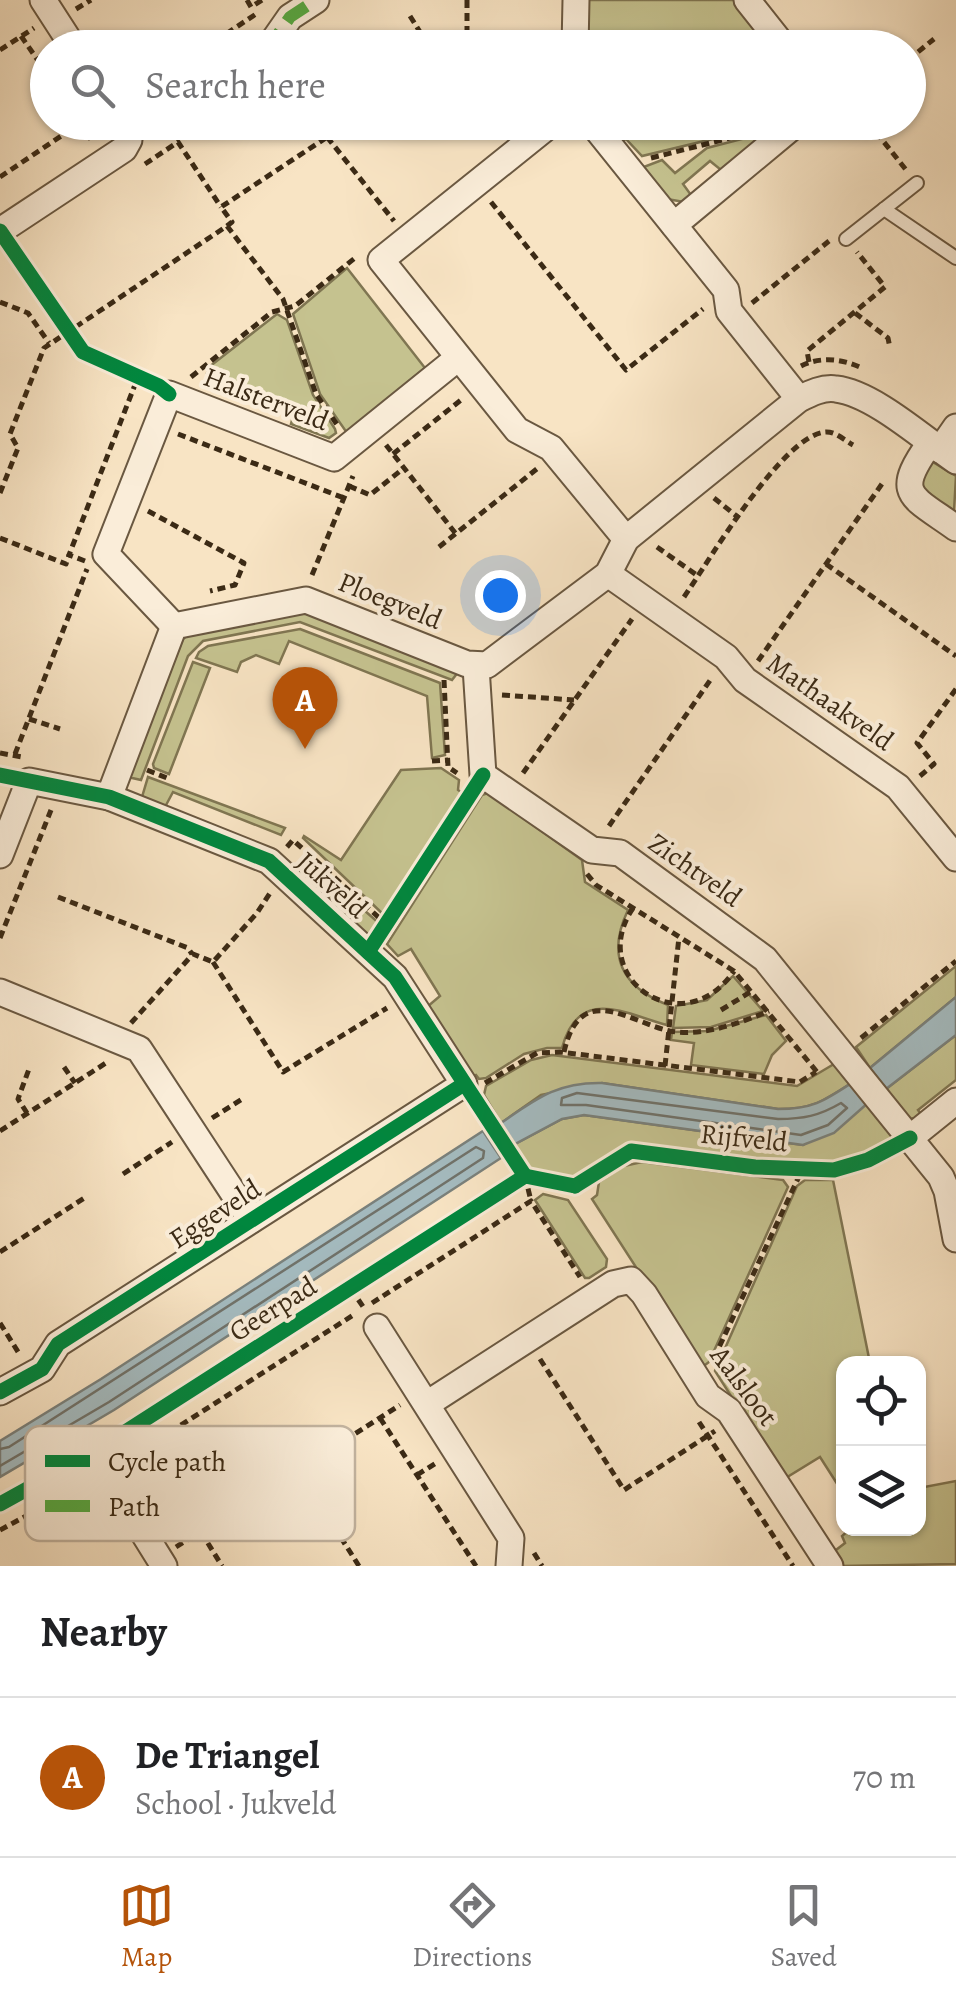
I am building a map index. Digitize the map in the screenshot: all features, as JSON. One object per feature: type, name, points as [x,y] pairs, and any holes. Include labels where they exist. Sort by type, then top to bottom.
[{"type":"street","points":[[42,0],[62,30]]},
{"type":"street","points":[[281,30],[290,17],[316,0]]},
{"type":"street","points":[[575,30],[576,0]]},
{"type":"street","points":[[747,0],[771,30]]},
{"type":"street","points":[[0,231],[124,150],[129,140]]},
{"type":"street","points":[[531,140],[381,260],[517,430],[540,440],[556,454],[626,540]]},
{"type":"street","points":[[606,140],[726,290],[729,311],[799,399]]},
{"type":"street","points":[[674,225],[776,140]]},
{"type":"street","points":[[361,436],[458,358]]},
{"type":"street","points":[[480,781],[476,666],[497,661],[608,574],[626,540],[799,399],[832,388],[849,391],[942,451]]},
{"type":"street","name":"Halsterveld","points":[[174,626],[106,554],[169,394],[334,458],[361,436]]},
{"type":"street","points":[[956,427],[942,451],[909,473],[910,491],[915,498],[956,528]]},
{"type":"street","name":"Mathaakveld","points":[[608,574],[726,657],[745,680],[900,791],[956,858]]},
{"type":"street","name":"Ploegveld","points":[[174,626],[306,600],[476,666]]},
{"type":"street","points":[[0,855],[23,772],[109,797],[174,626]]},
{"type":"street","name":"Zichtveld","points":[[480,781],[509,793],[589,855],[620,854],[758,952],[833,1064],[886,1107],[944,1184],[956,1239]]},
{"type":"street","name":"Jukveld","points":[[109,797],[264,858],[279,870],[395,977],[467,1088]]},
{"type":"street","points":[[0,992],[139,1049],[251,1220]]},
{"type":"street","name":"Eggeveld","points":[[0,1392],[42,1368],[58,1344],[467,1088]]},
{"type":"street","points":[[910,1138],[956,1101]]},
{"type":"street","name":"Aalsloot","points":[[423,1399],[613,1284],[631,1280],[644,1294],[708,1396],[707,1411],[729,1411],[830,1566]]},
{"type":"street","points":[[370,1318],[511,1538],[509,1566]]},
{"type":"lane","points":[[846,239],[916,183]]},
{"type":"lane","points":[[884,209],[956,258]]},
{"type":"path","points":[[247,0],[251,7],[262,0]]},
{"type":"path","points":[[466,0],[467,30]]},
{"type":"path","points":[[232,30],[256,14]]},
{"type":"path","points":[[410,16],[419,30]]},
{"type":"path","points":[[0,50],[30,31]]},
{"type":"path","points":[[22,36],[30,48]]},
{"type":"path","points":[[926,46],[934,40]]},
{"type":"path","points":[[0,176],[55,140]]},
{"type":"path","points":[[221,207],[322,140]]},
{"type":"path","points":[[329,140],[408,238]]},
{"type":"path","points":[[626,165],[725,140]]},
{"type":"path","points":[[882,140],[916,183]]},
{"type":"path","points":[[0,493],[18,448],[10,434],[44,348],[232,222],[178,142],[133,172]]},
{"type":"path","points":[[476,184],[626,370],[726,290]]},
{"type":"path","points":[[226,226],[283,299],[316,394],[361,436],[393,454],[456,534]]},
{"type":"path","points":[[734,317],[840,232],[886,287],[806,351],[809,362]]},
{"type":"path","points":[[0,538],[66,564],[131,374],[169,394],[272,312],[295,306],[360,254],[381,260]]},
{"type":"path","points":[[0,302],[28,313],[50,344]]},
{"type":"path","points":[[854,312],[888,338],[890,348]]},
{"type":"path","points":[[393,454],[480,384]]},
{"type":"path","points":[[156,426],[344,498]]},
{"type":"path","points":[[670,618],[772,469],[812,436],[823,432],[833,432],[852,445]]},
{"type":"path","points":[[312,575],[358,463],[361,436]]},
{"type":"path","points":[[439,547],[556,454]]},
{"type":"path","points":[[349,486],[370,494],[404,468]]},
{"type":"path","points":[[745,680],[890,472]]},
{"type":"path","points":[[626,540],[648,541],[698,576]]},
{"type":"path","points":[[14,756],[89,562],[69,554]]},
{"type":"path","points":[[826,564],[956,656]]},
{"type":"path","points":[[509,793],[645,600]]},
{"type":"path","points":[[726,657],[589,855],[589,879],[734,971],[768,1012],[833,1064]]},
{"type":"path","points":[[480,781],[448,767],[444,680],[478,693],[574,700]]},
{"type":"path","points":[[900,791],[934,764],[917,743],[956,688]]},
{"type":"path","points":[[29,719],[60,729]]},
{"type":"path","points":[[0,753],[14,756],[23,772]]},
{"type":"path","points":[[154,753],[146,774],[167,778]]},
{"type":"path","points":[[14,756],[23,772]]},
{"type":"path","points":[[432,762],[448,760]]},
{"type":"path","points":[[213,962],[279,870],[295,836],[386,924]]},
{"type":"path","points":[[58,897],[188,948],[213,962],[284,1072],[388,1007],[382,997]]},
{"type":"path","points":[[633,908],[620,938],[624,967],[645,994],[672,1004],[701,1000],[721,988],[734,971]]},
{"type":"path","points":[[368,952],[396,909]]},
{"type":"path","points":[[666,1066],[679,938]]},
{"type":"path","points":[[0,1131],[119,1054],[130,1024],[193,954]]},
{"type":"path","points":[[467,1088],[537,1054],[564,1052],[800,1082],[833,1064],[956,961]]},
{"type":"path","points":[[721,1010],[755,993]]},
{"type":"path","points":[[564,1052],[578,1023],[604,1010],[618,1011],[669,1030],[729,1026],[768,1012]]},
{"type":"path","points":[[64,1067],[74,1083]]},
{"type":"path","points":[[27,1113],[18,1098],[29,1069]]},
{"type":"path","points":[[123,1174],[244,1098]]},
{"type":"path","points":[[793,1566],[708,1436],[707,1411],[718,1385],[709,1369],[802,1170]]},
{"type":"path","points":[[509,1186],[527,1173],[531,1201],[593,1296]]},
{"type":"path","points":[[0,1252],[86,1198]]},
{"type":"path","points":[[186,1426],[370,1318],[531,1201]]},
{"type":"path","points":[[0,1324],[32,1374]]},
{"type":"path","points":[[527,1339],[624,1490],[721,1428],[707,1411]]},
{"type":"path","points":[[355,1434],[423,1399]]},
{"type":"path","points":[[380,1418],[476,1566]]},
{"type":"path","points":[[0,1530],[25,1517]]},
{"type":"path","points":[[161,1562],[188,1541]]},
{"type":"path","points":[[206,1541],[222,1566]]},
{"type":"path","points":[[343,1541],[359,1566]]},
{"type":"path","points":[[778,1558],[785,1554]]},
{"type":"shaded area","points":[[583,0],[737,0],[761,30],[582,30]]},
{"type":"shaded area","points":[[627,140],[708,140],[642,156]]},
{"type":"shaded area","points":[[757,140],[721,170],[710,161],[683,184],[691,195],[684,202],[667,199],[641,168],[662,160],[675,173],[707,148]]},
{"type":"shaded area","points":[[347,268],[425,368],[347,433],[320,394],[293,314]]},
{"type":"shaded area","points":[[277,314],[287,320],[313,395],[335,429],[336,433],[329,438],[291,424],[295,409],[207,373],[209,367]]},
{"type":"shaded area","points":[[931,461],[956,476],[954,511],[920,489],[925,464]]},
{"type":"shaded area","points":[[306,612],[459,671],[452,680],[300,622],[203,641],[188,656],[141,780],[128,777],[183,639],[190,633]]},
{"type":"shaded area","points":[[300,629],[440,683],[445,755],[432,758],[427,696],[289,641],[279,664],[256,655],[241,662],[237,672],[196,658],[208,646]]},
{"type":"shaded area","points":[[193,662],[210,668],[169,774],[153,764]]},
{"type":"shaded area","points":[[441,768],[459,780],[458,790],[464,794],[386,917],[303,838],[341,860],[401,770]]},
{"type":"shaded area","points":[[148,777],[285,828],[281,835],[173,792],[165,807],[142,797]]},
{"type":"shaded area","points":[[488,793],[582,860],[585,882],[628,910],[619,942],[623,968],[639,989],[668,1005],[667,1025],[620,1011],[592,1010],[570,1028],[562,1048],[524,1054],[486,1078],[471,1077],[427,1007],[440,996],[411,949],[398,956],[387,944],[482,795]]},
{"type":"shaded area","points":[[331,881],[381,925],[374,936],[370,937],[321,894]]},
{"type":"shaded area","points":[[956,966],[956,997],[870,1068],[856,1047]]},
{"type":"shaded area","points":[[733,976],[763,1011],[711,1027],[673,1028],[676,1006],[707,1000]]},
{"type":"shaded area","points":[[766,1015],[786,1041],[772,1055],[764,1074],[691,1065],[694,1043],[671,1040],[672,1032],[708,1031]]},
{"type":"shaded area","points":[[956,1035],[956,1080],[918,1110],[923,1117],[909,1119],[886,1089]]},
{"type":"shaded area","points":[[552,1055],[797,1086],[834,1064],[853,1082],[818,1103],[778,1109],[602,1083],[541,1095],[501,1123],[484,1095],[486,1086],[531,1060]]},
{"type":"shaded area","points":[[869,1102],[894,1136],[870,1154],[841,1164],[770,1164],[632,1146],[574,1178],[531,1169],[515,1144],[562,1119],[584,1115],[803,1145]]},
{"type":"shaded area","points":[[642,1162],[783,1180],[788,1187],[709,1362],[701,1368],[592,1199],[597,1195],[599,1182],[624,1166]]},
{"type":"shaded area","points":[[805,1180],[833,1180],[869,1356],[836,1356],[836,1482],[820,1457],[784,1479],[715,1371],[797,1186]]},
{"type":"shaded area","points":[[543,1194],[568,1200],[607,1259],[606,1267],[585,1278],[535,1200]]},
{"type":"shaded area","points":[[956,1481],[956,1564],[841,1566],[832,1553],[845,1543],[842,1536],[926,1536],[926,1487]]},
{"type":"water","points":[[956,997],[956,1035],[886,1089],[870,1068]]},
{"type":"water","points":[[853,1082],[869,1102],[834,1133],[803,1145],[584,1115],[562,1119],[515,1144],[501,1123],[548,1094],[586,1083],[778,1109],[818,1103]]},
{"type":"water","points":[[483,1131],[501,1158],[87,1426],[25,1426],[25,1462],[0,1477],[0,1441]]},
{"type":"marked path","points":[[281,30],[290,17],[316,0]]},
{"type":"cycle path","points":[[0,231],[83,352],[169,394]]},
{"type":"cycle path","points":[[0,775],[109,797],[269,861],[395,977],[525,1176]]},
{"type":"cycle path","points":[[368,952],[483,775]]},
{"type":"cycle path","points":[[0,1392],[42,1369],[58,1344],[464,1084]]},
{"type":"cycle path","name":"Rijfveld","points":[[575,1186],[631,1151],[755,1167],[834,1170],[868,1160],[910,1138]]},
{"type":"cycle path","name":"Geerpad","points":[[135,1426],[525,1176],[575,1186]]},
{"type":"cycle path","name":"Geerpad","points":[[0,1504],[25,1490]]},
{"type":"place","name":"De Triangel","points":[[305,749]]}]
